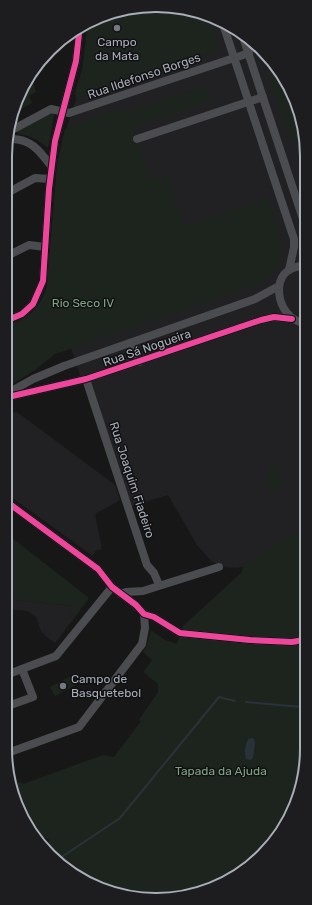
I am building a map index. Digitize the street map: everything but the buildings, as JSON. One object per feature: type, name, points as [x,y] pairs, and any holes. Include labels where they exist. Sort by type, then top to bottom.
[{"type":"street","points":[[225,29],[294,239],[294,247],[289,270]]},
{"type":"street","points":[[12,318],[25,312],[37,298],[43,281],[51,166],[62,111],[80,43],[80,34]]},
{"type":"street","points":[[245,43],[300,210]]},
{"type":"street","name":"Rua Ildefonso Borges","points":[[15,128],[49,110],[56,109],[69,114],[249,53]]},
{"type":"street","points":[[137,139],[263,97]]},
{"type":"street","points":[[13,139],[24,140],[36,147],[51,166]]},
{"type":"street","points":[[12,191],[35,178],[50,179]]},
{"type":"street","points":[[12,254],[29,245],[45,247]]},
{"type":"street","points":[[300,267],[289,270],[282,276],[279,286],[286,313],[300,322]]},
{"type":"street","name":"Rua Sá Nogueira","points":[[12,391],[38,377],[255,299],[279,286]]},
{"type":"street","name":"Rua Sá Nogueira","points":[[12,396],[86,379],[262,320],[274,317],[300,322]]},
{"type":"street","name":"Rua Sá Nogueira","points":[[133,342],[139,362]]},
{"type":"street","points":[[35,391],[34,383],[38,377]]},
{"type":"street","name":"Rua Joaquim Fiadeiro","points":[[86,379],[147,565],[154,573],[159,585]]},
{"type":"street","points":[[12,506],[98,569],[112,587],[136,605],[144,614],[154,617],[180,633],[194,636],[250,640],[292,642],[300,641]]},
{"type":"street","points":[[121,594],[126,592],[142,591],[219,567]]},
{"type":"street","points":[[12,673],[56,656],[112,587]]},
{"type":"street","points":[[12,751],[79,727],[142,644],[145,628],[144,614]]},
{"type":"street","points":[[12,704],[33,697],[22,669]]},
{"type":"shaded area","points":[[196,18],[228,31],[258,54],[276,76],[289,101],[295,119],[300,147],[300,538],[246,566],[238,568],[225,567],[212,562],[197,545],[168,495],[124,508],[68,339],[66,130],[77,97]]},
{"type":"shaded area","points":[[17,412],[115,485],[120,500],[95,514],[102,549],[95,551],[93,556],[12,498],[12,413]]},
{"type":"shaded area","points":[[12,597],[17,600],[73,606],[69,612],[75,617],[55,643],[44,635],[45,634],[41,631],[36,617],[27,611],[12,610]]},
{"type":"shaded area","points":[[250,738],[254,739],[255,743],[253,758],[250,760],[246,759],[245,751],[246,744]]},
{"type":"green space","points":[[137,13],[175,13],[210,23],[219,50],[76,99],[75,92],[82,70],[87,29],[119,17]]},
{"type":"green space","points":[[264,61],[281,84],[295,119],[299,137],[290,140]]},
{"type":"green space","points":[[33,81],[36,92],[29,96],[32,103],[20,110]]},
{"type":"green space","name":"Rio Seco IV","points":[[203,87],[214,99],[134,127],[151,183],[167,173],[185,226],[268,199],[281,245],[277,266],[270,276],[258,285],[55,354],[35,370],[12,384],[12,324],[34,311],[45,293],[47,285],[57,165],[65,129],[124,107],[126,112]]},
{"type":"green space","points":[[55,111],[48,148],[31,137],[19,134],[17,131]]},
{"type":"green space","points":[[278,467],[284,487],[271,492],[265,471]]},
{"type":"green space","name":"Tapada da Ajuda","points":[[300,530],[300,758],[295,786],[285,813],[276,829],[258,851],[236,869],[211,882],[175,892],[147,893],[119,888],[92,878],[68,863],[47,843],[50,840],[42,837],[27,813],[16,783],[21,782],[23,784],[103,755],[114,757],[141,721],[139,720],[158,692],[158,684],[143,672],[152,660],[143,652],[151,630],[165,640],[177,644],[183,626],[242,572],[243,565]]},
{"type":"green space","points":[[12,538],[89,598],[75,617],[69,612],[73,606],[17,600],[12,597]]},
{"type":"green space","name":"Campo de Basquetebol","points":[[71,676],[76,685],[55,696],[50,687]]},
{"type":"waterway","points":[[61,857],[120,818],[219,697],[235,701]]},
{"type":"waterway","points":[[246,702],[300,707]]},
{"type":"cycle path","points":[[12,318],[22,314],[33,304],[43,281],[49,189],[55,141],[76,61],[79,34]]},
{"type":"cycle path","points":[[12,396],[86,379],[261,320],[274,317],[292,319]]},
{"type":"cycle path","points":[[12,506],[98,569],[112,587],[136,605],[144,614],[154,617],[180,633],[250,640],[292,642],[300,641]]},
{"type":"place","name":"Campo da Mata","points":[[117,28]]},
{"type":"place","name":"Campo de Basquetebol","points":[[63,686]]}]
